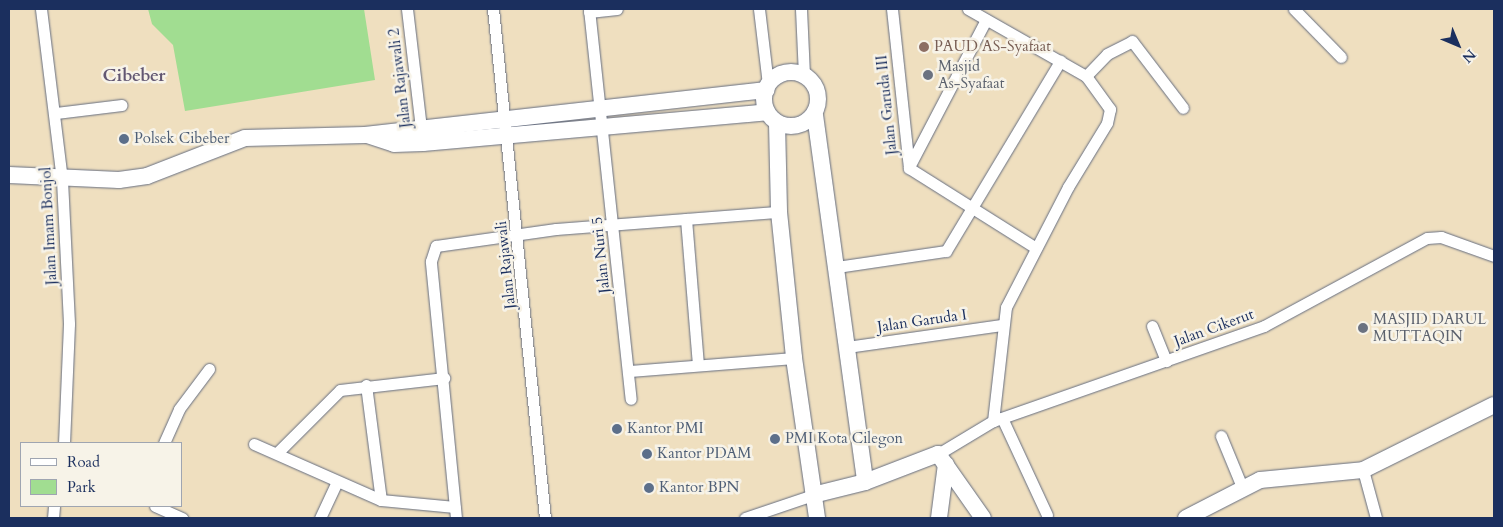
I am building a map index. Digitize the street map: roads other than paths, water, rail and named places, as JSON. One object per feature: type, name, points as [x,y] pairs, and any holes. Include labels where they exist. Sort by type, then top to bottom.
[{"type":"street","name":"Jalan Imam Bonjol","points":[[41,9],[56,113],[62,180],[69,324],[64,442]]},
{"type":"street","name":"Jalan Rajawali 2","points":[[407,9],[422,135]]},
{"type":"street","name":"Jalan Rajawali","points":[[493,9],[519,233],[545,518]]},
{"type":"street","points":[[589,10],[617,9]]},
{"type":"street","points":[[760,9],[794,358],[817,518]]},
{"type":"street","points":[[802,9],[804,75]]},
{"type":"street","name":"Jalan Garuda III","points":[[892,9],[909,168],[971,205],[1036,248]]},
{"type":"street","points":[[968,9],[1086,76],[1107,100],[1108,123],[1036,248],[1001,326],[998,419],[1047,515]]},
{"type":"street","points":[[1294,9],[1341,57]]},
{"type":"street","name":"Jalan Nuri 5","points":[[589,10],[602,108],[631,399]]},
{"type":"street","points":[[909,168],[986,20]]},
{"type":"street","points":[[1086,76],[1107,54],[1132,41],[1183,108]]},
{"type":"street","points":[[837,267],[942,253],[953,244],[971,205],[1060,61]]},
{"type":"street","points":[[9,175],[62,180],[146,176],[245,138],[365,135],[394,144],[422,135],[506,127],[602,108],[767,87],[778,76],[804,75],[815,85],[820,100],[815,115],[865,482]]},
{"type":"street","points":[[56,113],[122,105]]},
{"type":"street","points":[[506,127],[604,128],[772,118],[789,126],[815,115]]},
{"type":"street","points":[[254,444],[277,453],[336,483],[381,500],[456,512],[433,252],[443,243],[519,233],[686,218],[779,212]]},
{"type":"street","points":[[686,218],[698,365]]},
{"type":"street","name":"Jalan Cikerut","points":[[942,459],[998,419],[1264,326],[1427,238],[1441,237],[1494,256]]},
{"type":"street","name":"Jalan Garuda I","points":[[846,347],[1001,326]]},
{"type":"street","points":[[1152,326],[1166,361]]},
{"type":"street","points":[[629,371],[794,358]]},
{"type":"street","points":[[164,442],[179,409],[209,369]]},
{"type":"street","points":[[277,453],[332,395],[366,385],[444,378]]},
{"type":"street","points":[[366,385],[381,500]]},
{"type":"street","points":[[1193,517],[1242,487],[1280,475],[1363,470],[1494,405]]},
{"type":"street","points":[[1221,436],[1242,487]]},
{"type":"street","points":[[745,518],[813,495],[942,459]]},
{"type":"street","points":[[939,518],[942,459]]},
{"type":"street","points":[[942,459],[983,518]]},
{"type":"street","points":[[1363,470],[1376,518]]},
{"type":"street","points":[[320,518],[336,483]]},
{"type":"street","points":[[157,507],[182,518]]},
{"type":"place","name":"PAUD AS-Syafaat","points":[[924,47]]},
{"type":"place","name":"Masjid As-Syafaat","points":[[928,75]]},
{"type":"place","name":"Polsek Cibeber","points":[[124,139]]},
{"type":"place","name":"MASJID DARUL MUTTAQIN","points":[[1363,328]]},
{"type":"place","name":"Kantor PMI","points":[[617,429]]},
{"type":"place","name":"PMI Kota Cilegon","points":[[775,439]]},
{"type":"place","name":"Kantor PDAM","points":[[647,454]]},
{"type":"place","name":"Kantor BPN","points":[[649,488]]},
{"type":"district","name":"Cibeber","points":[[134,76]]}]
